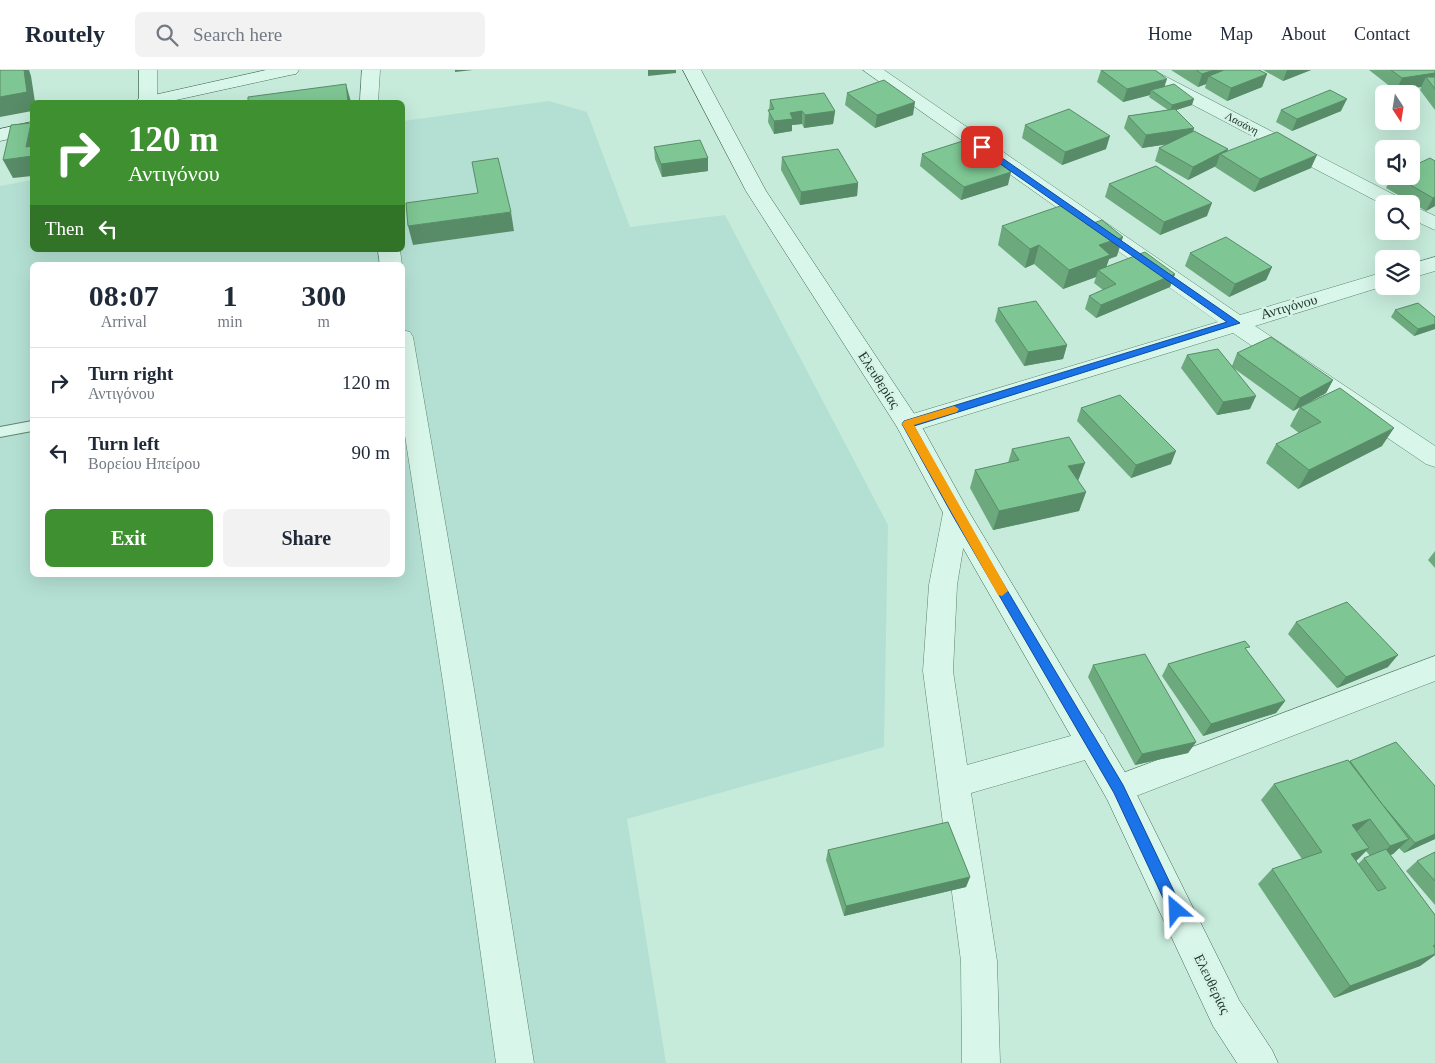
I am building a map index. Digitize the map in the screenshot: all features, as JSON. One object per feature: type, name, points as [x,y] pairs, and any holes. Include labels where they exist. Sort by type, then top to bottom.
[{"type":"street","points":[[147,100],[148,70]]},
{"type":"street","points":[[156,100],[290,70]]},
{"type":"street","points":[[369,100],[372,70]]},
{"type":"street","name":"Ελευθερίας","points":[[692,70],[756,191],[908,424],[956,513],[1118,789],[1226,1014],[1259,1063]]},
{"type":"street","points":[[872,70],[1235,323],[1435,458]]},
{"type":"street","name":"Λασάνη","points":[[1140,70],[1380,195]]},
{"type":"street","points":[[0,135],[30,128]]},
{"type":"street","points":[[1420,216],[1435,224]]},
{"type":"street","points":[[1420,268],[1435,264]]},
{"type":"street","name":"Αντιγόνου","points":[[908,424],[1375,282]]},
{"type":"street","points":[[405,362],[459,689],[515,1063]]},
{"type":"street","points":[[956,513],[943,585],[938,672],[979,961],[981,1063]]},
{"type":"street","points":[[1118,789],[1435,668]]},
{"type":"street","points":[[955,783],[1092,744]]},
{"type":"lane","points":[[0,432],[30,426]]},
{"type":"shaded area","points":[[549,101],[587,112],[630,227],[725,215],[888,525],[884,747],[627,819],[666,1063],[0,1063],[0,186],[30,180],[30,252],[405,252],[405,121]]},
{"type":"building","points":[[0,70],[24,70],[27,92],[0,97]]},
{"type":"building","points":[[1101,70],[1155,70],[1167,79],[1127,89]]},
{"type":"building","points":[[1196,70],[1214,70],[1202,74]]},
{"type":"building","points":[[1224,70],[1259,70],[1267,74],[1231,88],[1209,76]]},
{"type":"building","points":[[1391,70],[1435,70],[1435,73],[1402,78]]},
{"type":"building","points":[[1426,77],[1435,77],[1435,89]]},
{"type":"building","points":[[884,80],[915,102],[877,115],[847,93]]},
{"type":"building","points":[[346,84],[348,100],[248,100],[248,97]]},
{"type":"building","points":[[1174,84],[1194,99],[1172,105],[1151,90]]},
{"type":"building","points":[[1330,90],[1347,99],[1297,119],[1281,110]]},
{"type":"building","points":[[824,93],[835,111],[805,115],[802,111],[790,113],[793,119],[774,121],[768,110],[774,109],[770,100]]},
{"type":"building","points":[[1069,109],[1110,136],[1065,152],[1025,125]]},
{"type":"building","points":[[1175,109],[1194,128],[1146,135],[1128,116]]},
{"type":"building","points":[[30,123],[26,147],[30,146],[30,156],[3,160],[11,125]]},
{"type":"building","points":[[1194,131],[1228,149],[1193,167],[1159,148]]},
{"type":"building","points":[[1277,132],[1317,155],[1260,179],[1220,154]]},
{"type":"building","points":[[969,139],[1011,172],[964,187],[922,154]]},
{"type":"building","points":[[700,140],[708,158],[661,164],[654,147]]},
{"type":"building","points":[[838,149],[858,183],[801,192],[782,157]]},
{"type":"building","points":[[498,158],[511,212],[408,226],[406,203],[478,193],[472,162]]},
{"type":"building","points":[[1430,158],[1435,161],[1435,197],[1433,198],[1411,185],[1420,185],[1420,163]]},
{"type":"building","points":[[1156,166],[1212,203],[1164,222],[1109,184]]},
{"type":"building","points":[[1063,205],[1088,225],[1102,220],[1123,237],[1099,245],[1110,255],[1069,270],[1039,245],[1030,249],[1002,226]]},
{"type":"building","points":[[1226,237],[1272,267],[1235,284],[1190,253]]},
{"type":"building","points":[[1145,252],[1175,274],[1101,305],[1089,296],[1116,284],[1098,270]]},
{"type":"building","points":[[1036,301],[1067,345],[1028,352],[998,308]]},
{"type":"building","points":[[1418,303],[1435,317],[1435,324],[1418,329],[1395,310]]},
{"type":"building","points":[[1271,337],[1333,380],[1300,398],[1237,353]]},
{"type":"building","points":[[1218,349],[1256,396],[1223,402],[1187,355]]},
{"type":"building","points":[[1340,388],[1394,428],[1309,470],[1276,444],[1321,422],[1300,407]]},
{"type":"building","points":[[1120,395],[1176,451],[1136,465],[1081,408]]},
{"type":"building","points":[[1069,437],[1085,463],[1068,466],[1086,492],[999,511],[975,470],[1019,460],[1012,449]]},
{"type":"building","points":[[1347,602],[1398,655],[1346,677],[1296,622]]},
{"type":"building","points":[[1245,641],[1250,647],[1245,648],[1285,701],[1211,724],[1168,664]]},
{"type":"building","points":[[1145,654],[1196,742],[1142,754],[1093,665]]},
{"type":"building","points":[[1396,742],[1435,786],[1435,834],[1415,843],[1382,804],[1350,761]]},
{"type":"building","points":[[1348,760],[1409,839],[1390,846],[1370,819],[1352,825],[1369,848],[1351,854],[1378,891],[1386,888],[1364,858],[1386,849],[1435,915],[1435,945],[1433,946],[1435,954],[1350,986],[1272,869],[1322,852],[1274,784]]},
{"type":"building","points":[[948,822],[970,877],[846,906],[828,850]]},
{"type":"building","points":[[1435,852],[1435,881],[1417,861]]},
{"type":"slow traffic","points":[[954,409],[908,424],[956,513],[1002,591]]},
{"type":"route","points":[[982,147],[1235,323],[908,424],[956,513],[1118,789],[1176,910]]}]
